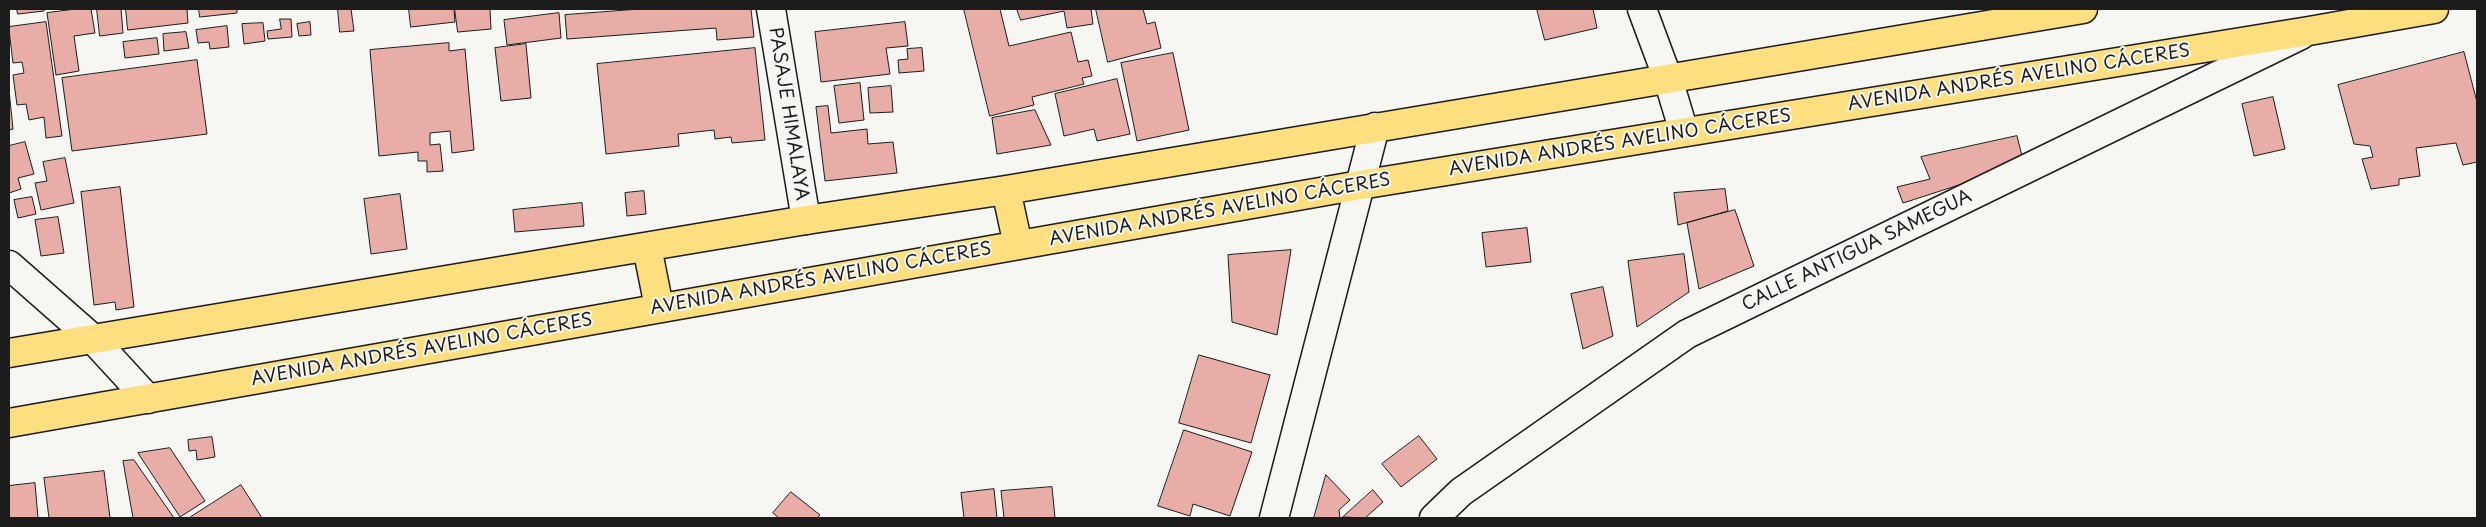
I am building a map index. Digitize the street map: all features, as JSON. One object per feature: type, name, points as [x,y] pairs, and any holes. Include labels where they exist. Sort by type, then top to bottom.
[{"type":"highway","points":[[9,353],[806,220],[1006,190],[2083,9]]},
{"type":"highway","name":"AVENIDA ANDRÉS AVELINO CÁCERES","points":[[9,423],[1360,185],[2434,9]]},
{"type":"highway","points":[[1006,190],[1018,245]]},
{"type":"highway","points":[[647,246],[659,307]]},
{"type":"street","name":"PASAJE HIMALAYA","points":[[771,9],[806,220]]},
{"type":"street","points":[[1642,9],[1668,79],[1684,132]]},
{"type":"street","name":"CALLE ANTIGUA SAMEGUA","points":[[1434,518],[1461,492],[1687,334],[2309,31]]},
{"type":"street","points":[[1274,518],[1375,127]]},
{"type":"street","points":[[9,265],[92,338],[148,399]]},
{"type":"building","points":[[17,9],[44,9],[44,11],[18,14]]},
{"type":"building","points":[[91,9],[95,33],[74,36],[79,71],[56,75],[47,13]]},
{"type":"building","points":[[97,9],[121,9],[123,33],[100,36]]},
{"type":"building","points":[[126,9],[187,9],[188,23],[128,30]]},
{"type":"building","points":[[199,9],[237,9],[237,13],[200,17]]},
{"type":"building","points":[[338,9],[351,9],[354,31],[340,32]]},
{"type":"building","points":[[409,9],[454,9],[455,22],[411,27]]},
{"type":"building","points":[[455,9],[490,9],[491,29],[458,32]]},
{"type":"building","points":[[640,9],[751,9],[754,37],[717,40],[716,28],[567,39],[565,15]]},
{"type":"building","points":[[964,9],[1000,9],[1009,46],[1071,32],[1078,62],[1088,60],[1092,76],[1082,78],[1084,84],[1032,97],[1034,105],[990,116]]},
{"type":"building","points":[[1017,9],[1091,9],[1093,24],[1067,28],[1064,11],[1021,20]]},
{"type":"building","points":[[1096,9],[1143,9],[1147,24],[1155,22],[1161,48],[1108,62]]},
{"type":"building","points":[[1537,9],[1593,9],[1597,28],[1545,40]]},
{"type":"building","points":[[559,13],[561,38],[507,45],[504,20]]},
{"type":"building","points":[[280,19],[291,19],[292,37],[268,39],[267,31],[281,29]]},
{"type":"building","points":[[46,22],[62,136],[46,138],[44,117],[29,120],[26,104],[17,105],[13,75],[24,73],[22,62],[13,63],[9,27]]},
{"type":"building","points":[[310,22],[311,35],[299,36],[297,24]]},
{"type":"building","points":[[905,22],[908,46],[886,48],[890,74],[821,82],[815,32]]},
{"type":"building","points":[[263,23],[265,41],[244,44],[242,24]]},
{"type":"building","points":[[227,26],[229,47],[210,49],[209,42],[198,43],[196,30]]},
{"type":"building","points":[[186,32],[189,48],[164,51],[163,34]]},
{"type":"building","points":[[157,38],[159,54],[125,58],[123,42]]},
{"type":"building","points":[[449,43],[449,51],[465,49],[474,150],[452,153],[450,131],[430,133],[430,145],[440,144],[443,171],[427,172],[427,161],[418,161],[418,152],[379,156],[370,50]]},
{"type":"building","points":[[526,44],[531,98],[501,101],[495,48]]},
{"type":"building","points":[[755,48],[765,140],[732,143],[731,137],[715,139],[714,130],[678,134],[679,146],[606,154],[597,64]]},
{"type":"building","points":[[922,48],[924,71],[899,73],[898,60],[908,59],[907,49]]},
{"type":"building","points":[[2464,52],[2477,102],[2477,162],[2463,165],[2456,143],[2416,148],[2420,176],[2399,179],[2399,185],[2371,189],[2362,159],[2373,157],[2370,146],[2354,144],[2338,85]]},
{"type":"building","points":[[1173,53],[1189,130],[1137,141],[1121,63]]},
{"type":"building","points":[[197,60],[207,134],[72,151],[62,78]]},
{"type":"building","points":[[1117,79],[1130,134],[1097,141],[1094,129],[1064,136],[1055,94]]},
{"type":"building","points":[[860,83],[864,120],[839,123],[834,86]]},
{"type":"building","points":[[891,86],[893,112],[870,113],[868,88]]},
{"type":"building","points":[[9,90],[13,129],[9,130]]},
{"type":"building","points":[[2273,97],[2285,149],[2254,156],[2242,104]]},
{"type":"building","points":[[828,106],[831,133],[867,129],[868,144],[893,142],[897,173],[825,181],[816,107]]},
{"type":"building","points":[[1035,110],[1051,145],[997,154],[992,118]]},
{"type":"building","points":[[2017,136],[2024,164],[1903,203],[1897,187],[1930,179],[1921,157]]},
{"type":"building","points":[[25,142],[34,174],[18,178],[21,189],[9,193],[9,146]]},
{"type":"building","points":[[65,158],[74,203],[41,210],[35,183],[47,181],[43,162]]},
{"type":"building","points":[[120,187],[134,307],[116,310],[115,302],[94,305],[81,192]]},
{"type":"building","points":[[1725,189],[1728,211],[1678,225],[1674,193]]},
{"type":"building","points":[[644,191],[646,214],[627,216],[625,193]]},
{"type":"building","points":[[400,194],[407,249],[371,254],[364,199]]},
{"type":"building","points":[[32,197],[36,214],[18,218],[14,200]]},
{"type":"building","points":[[582,203],[584,226],[515,232],[513,210]]},
{"type":"building","points":[[1735,210],[1754,266],[1699,289],[1687,223]]},
{"type":"building","points":[[58,217],[64,253],[41,256],[35,220]]},
{"type":"building","points":[[1527,228],[1531,262],[1486,267],[1482,233]]},
{"type":"building","points":[[1291,250],[1277,335],[1232,322],[1228,255]]},
{"type":"building","points":[[1684,254],[1689,292],[1637,327],[1628,261]]},
{"type":"building","points":[[1603,287],[1613,336],[1583,349],[1571,294]]},
{"type":"building","points":[[1199,355],[1270,375],[1251,443],[1179,423]]},
{"type":"building","points":[[1184,430],[1252,452],[1230,516],[1193,504],[1190,516],[1158,506]]},
{"type":"building","points":[[1419,436],[1437,459],[1401,487],[1382,464]]},
{"type":"building","points":[[212,437],[215,457],[197,460],[196,450],[189,451],[188,440]]},
{"type":"building","points":[[170,448],[205,501],[180,517],[138,453]]},
{"type":"building","points":[[134,460],[174,518],[133,518],[123,461]]},
{"type":"building","points":[[104,471],[110,518],[49,518],[44,478]]},
{"type":"building","points":[[1326,475],[1350,500],[1339,510],[1340,518],[1314,518]]},
{"type":"building","points":[[35,483],[38,518],[9,518],[9,486]]},
{"type":"building","points":[[241,485],[262,518],[189,518]]},
{"type":"building","points":[[1052,487],[1055,518],[1004,518],[1001,491]]},
{"type":"building","points":[[994,489],[997,518],[964,518],[961,493]]},
{"type":"building","points":[[1373,490],[1383,502],[1365,518],[1343,517]]},
{"type":"building","points":[[791,492],[820,515],[817,518],[779,518],[773,513]]}]
